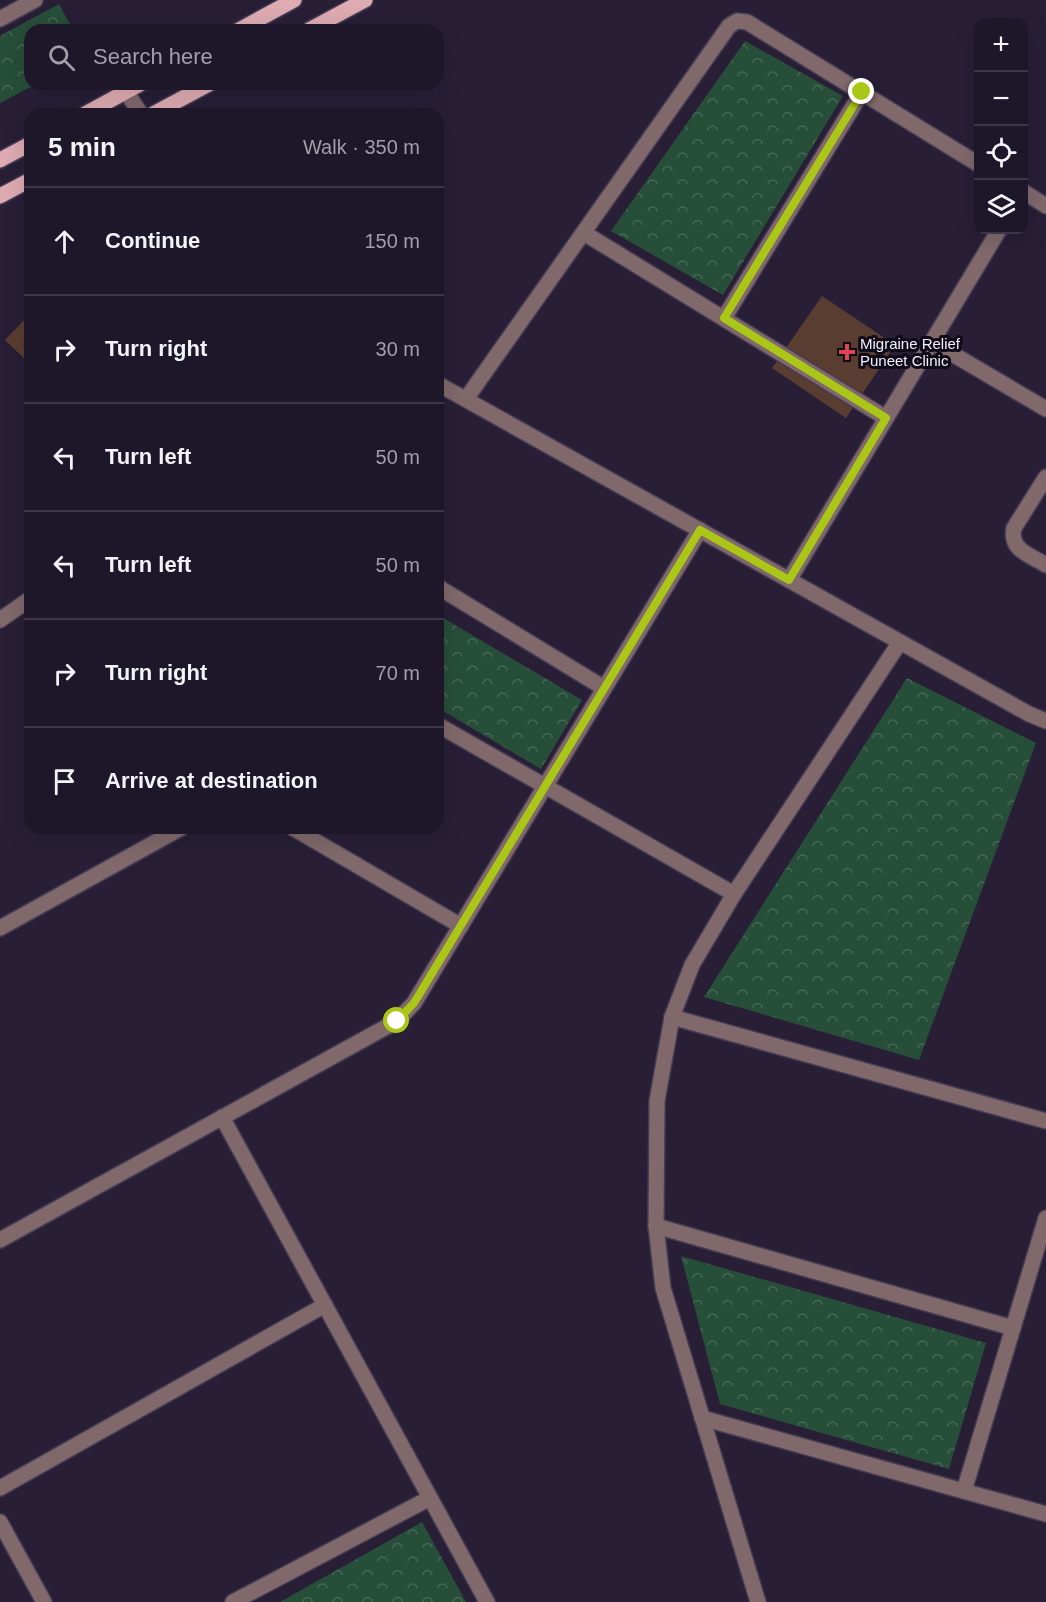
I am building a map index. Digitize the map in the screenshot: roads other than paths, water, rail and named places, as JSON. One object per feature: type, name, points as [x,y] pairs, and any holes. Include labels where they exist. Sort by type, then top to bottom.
[{"type":"main road","points":[[250,24],[294,0]]},
{"type":"main road","points":[[320,24],[365,0]]},
{"type":"main road","points":[[96,108],[129,90]]},
{"type":"main road","points":[[164,108],[198,90]]},
{"type":"main road","points":[[0,160],[24,147]]},
{"type":"main road","points":[[0,196],[24,183]]},
{"type":"street","points":[[0,19],[35,0]]},
{"type":"street","points":[[466,399],[729,26],[737,21],[747,21],[974,162]]},
{"type":"street","points":[[134,90],[139,108]]},
{"type":"street","points":[[724,318],[862,92]]},
{"type":"street","points":[[1028,195],[1046,206]]},
{"type":"street","points":[[584,233],[886,418]]},
{"type":"street","points":[[789,580],[997,234]]},
{"type":"street","points":[[932,342],[1046,409]]},
{"type":"street","points":[[444,387],[1029,714],[1046,721]]},
{"type":"street","points":[[1046,477],[1014,528],[1012,537],[1017,547],[1046,565]]},
{"type":"street","points":[[0,1240],[397,1021],[414,1003],[700,530]]},
{"type":"street","points":[[444,591],[604,688]]},
{"type":"street","points":[[0,620],[24,603]]},
{"type":"street","points":[[758,1602],[663,1288],[656,1226],[657,1101],[672,1017],[692,965],[734,894],[900,642]]},
{"type":"street","points":[[444,728],[734,894]]},
{"type":"street","points":[[0,928],[170,834]]},
{"type":"street","points":[[303,834],[461,926]]},
{"type":"street","points":[[672,1017],[1046,1121]]},
{"type":"street","points":[[222,1117],[487,1602]]},
{"type":"street","points":[[964,1491],[1046,1218]]},
{"type":"street","points":[[656,1226],[1013,1328]]},
{"type":"street","points":[[0,1488],[325,1305]]},
{"type":"street","points":[[702,1418],[1046,1514]]},
{"type":"street","points":[[233,1602],[430,1498]]},
{"type":"street","points":[[0,1522],[44,1602]]},
{"type":"place","name":"Migraine Relief Puneet Clinic","points":[[847,352]]}]
